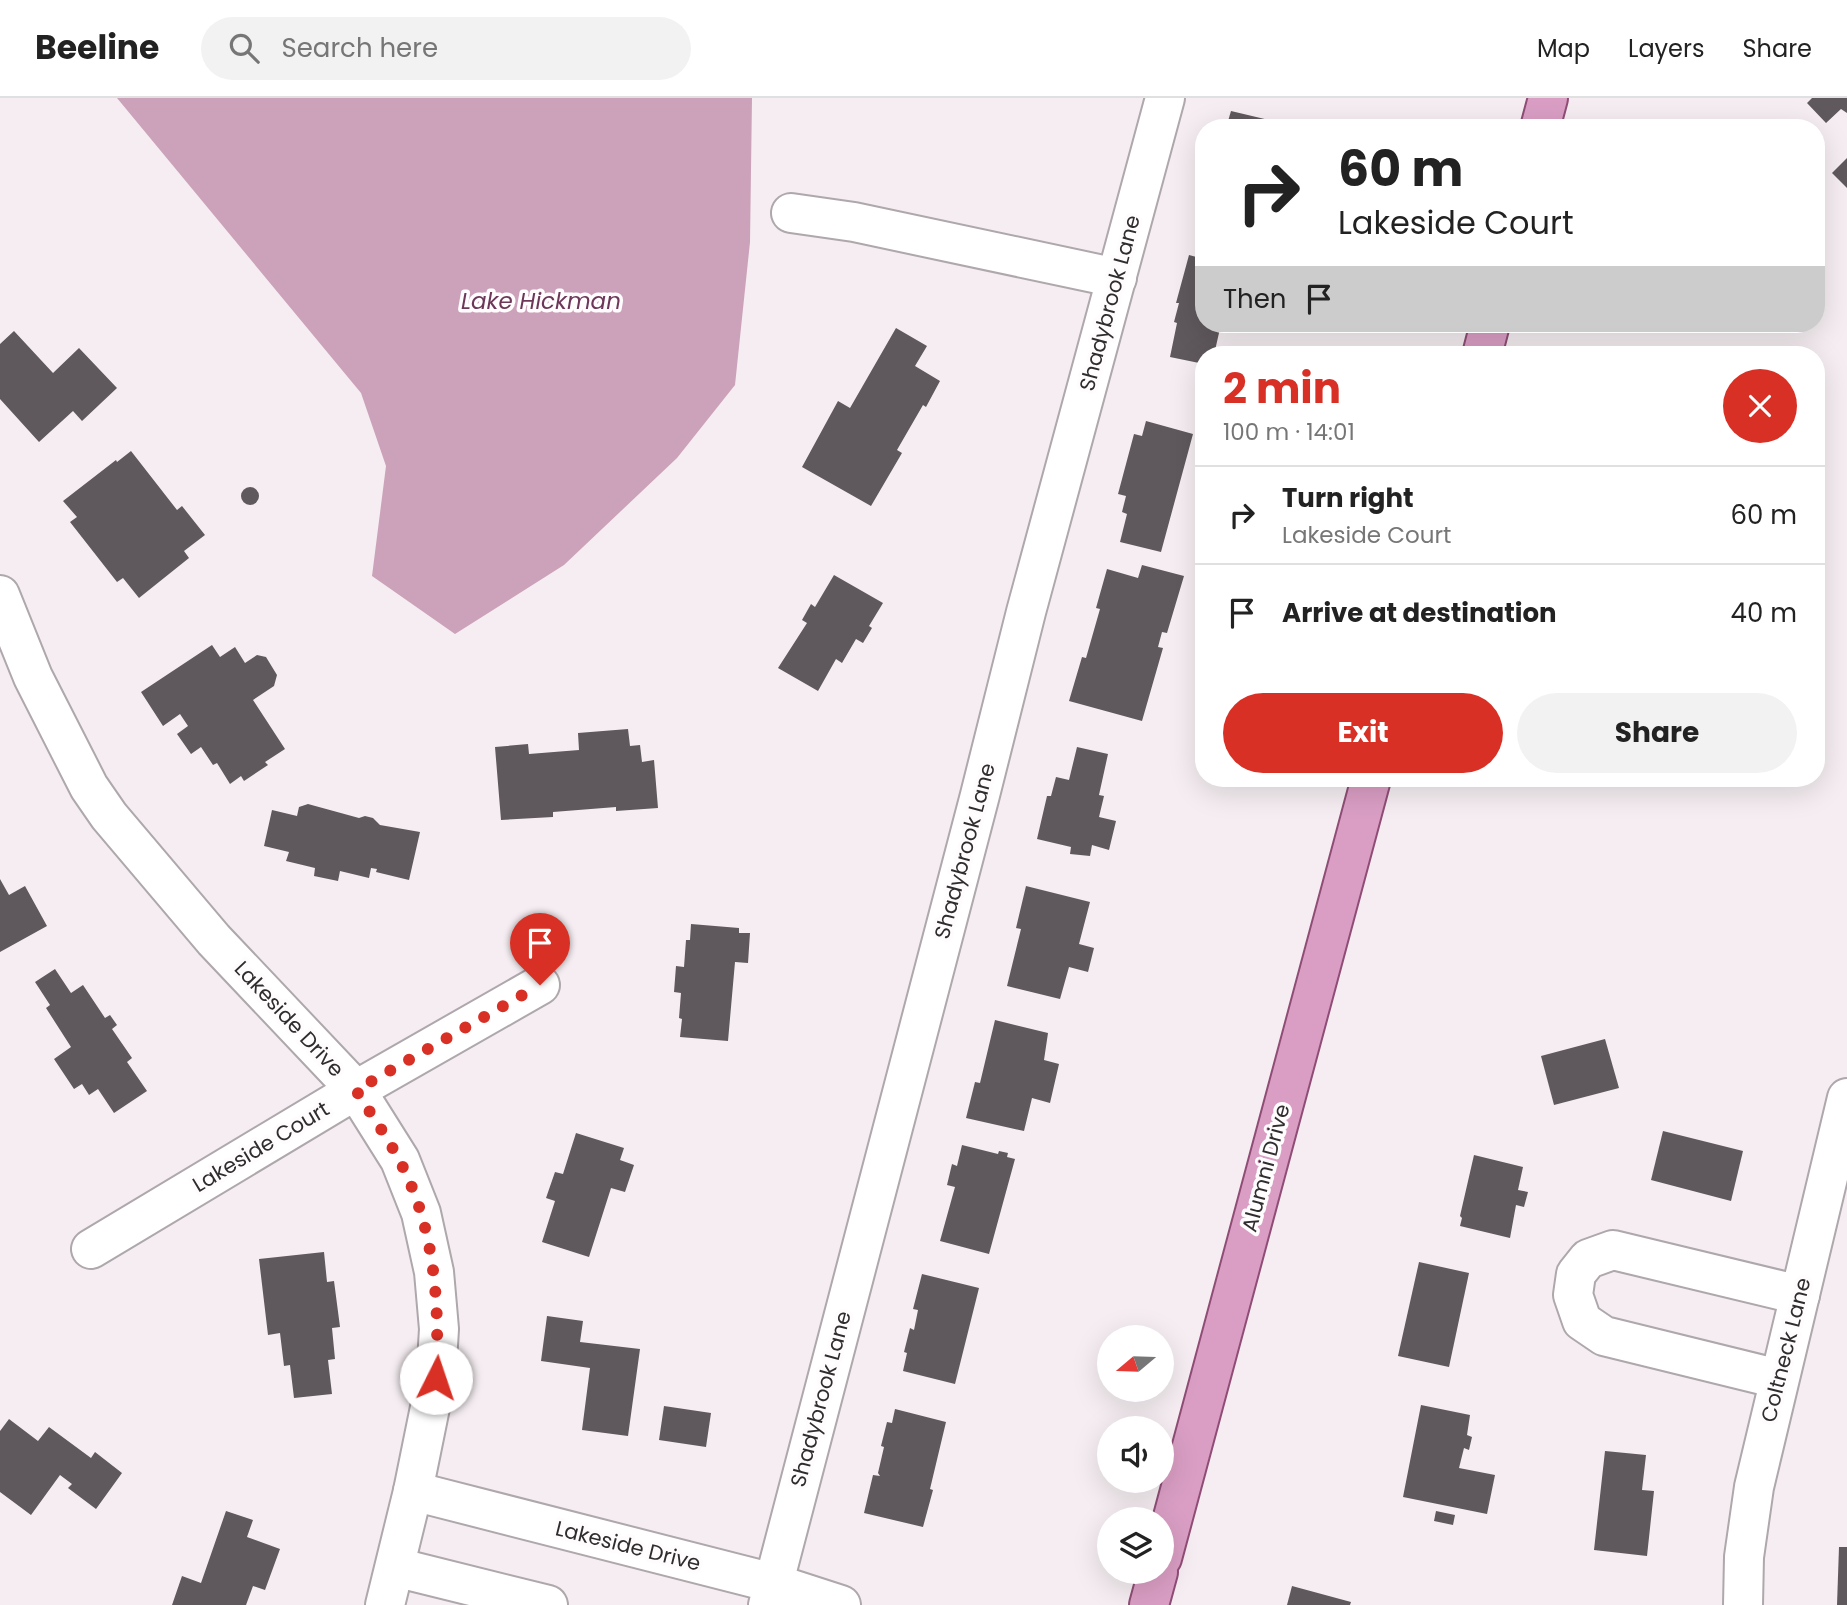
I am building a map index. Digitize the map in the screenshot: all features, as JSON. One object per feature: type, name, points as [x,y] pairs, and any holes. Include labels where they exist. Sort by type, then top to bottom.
[{"type":"main road","points":[[1543,119],[1548,98]]},
{"type":"main road","name":"Alumni Drive","points":[[1174,1513],[1369,787]]},
{"type":"main road","points":[[1149,1605],[1155,1584]]},
{"type":"street","name":"Shadybrook Lane","points":[[770,1594],[1026,612],[1166,98]]},
{"type":"street","points":[[791,213],[854,222],[1117,278]]},
{"type":"street","name":"Lakeside Drive","points":[[0,595],[33,677],[89,787],[109,816],[214,940],[356,1090],[400,1160],[421,1213],[434,1272],[439,1329],[436,1378],[413,1491],[385,1605]]},
{"type":"street","name":"Lakeside Court","points":[[92,1249],[356,1090],[540,985]]},
{"type":"street","name":"Coltneck Lane","points":[[1743,1605],[1744,1557],[1754,1487],[1847,1098]]},
{"type":"street","points":[[1779,1379],[1604,1336],[1582,1321],[1573,1295],[1576,1274],[1588,1259],[1613,1250],[1800,1295]]},
{"type":"street","name":"Lakeside Drive","points":[[413,1491],[770,1594],[841,1605]]},
{"type":"street","points":[[395,1567],[548,1605]]},
{"type":"water","name":"Lake Hickman","points":[[117,98],[752,98],[750,242],[735,385],[677,458],[564,565],[455,634],[372,576],[386,466],[361,393]]},
{"type":"building","points":[[1812,98],[1847,98],[1847,113],[1841,109],[1826,123],[1807,103]]},
{"type":"building","points":[[1231,111],[1265,119],[1229,119]]},
{"type":"building","points":[[1847,158],[1847,188],[1832,173]]},
{"type":"building","points":[[1189,255],[1195,257],[1195,333],[1219,333],[1216,346],[1195,346],[1195,362],[1170,357],[1177,323],[1174,322],[1179,303],[1176,303]]},
{"type":"building","points":[[896,328],[927,346],[915,366],[940,381],[897,450],[902,453],[871,506],[802,467],[838,401],[850,408]]},
{"type":"building","points":[[14,331],[53,373],[79,348],[117,388],[82,421],[73,411],[39,442],[0,399],[0,344]]},
{"type":"building","points":[[1146,421],[1193,434],[1161,552],[1120,542],[1127,514],[1122,512],[1126,496],[1118,494],[1134,434],[1142,436]]},
{"type":"building","points":[[131,451],[177,510],[182,506],[205,535],[184,551],[189,558],[139,598],[123,578],[117,582],[70,522],[77,517],[63,501]]},
{"type":"building","points":[[250,487],[256,490],[259,496],[256,502],[250,505],[244,502],[241,496],[244,490]]},
{"type":"building","points":[[1142,565],[1184,576],[1167,633],[1162,632],[1158,647],[1163,648],[1142,721],[1069,701],[1082,657],[1086,658],[1100,609],[1096,608],[1107,569],[1138,578]]},
{"type":"building","points":[[834,575],[883,603],[869,626],[872,628],[863,643],[856,639],[842,663],[836,659],[818,691],[778,668],[807,623],[802,620],[811,604],[815,607]]},
{"type":"building","points":[[212,645],[220,657],[235,647],[245,663],[257,655],[266,657],[277,675],[274,686],[253,700],[285,749],[265,762],[268,765],[244,781],[241,776],[230,784],[217,763],[213,765],[201,747],[191,754],[177,734],[188,726],[180,714],[163,726],[141,692]]},
{"type":"building","points":[[628,729],[630,746],[640,745],[642,762],[654,760],[658,808],[616,811],[616,807],[553,812],[553,817],[501,820],[495,747],[528,744],[529,754],[579,750],[578,733]]},
{"type":"building","points":[[1077,747],[1108,754],[1099,795],[1104,796],[1099,817],[1116,821],[1109,850],[1092,845],[1090,856],[1070,854],[1071,847],[1037,839],[1047,796],[1051,796],[1056,777],[1069,780]]},
{"type":"building","points":[[308,804],[359,818],[373,818],[380,825],[420,832],[409,880],[376,872],[377,869],[371,868],[369,878],[340,871],[338,881],[314,876],[315,868],[286,861],[289,852],[264,846],[272,810],[297,816],[299,807]]},
{"type":"building","points":[[0,879],[9,895],[25,886],[47,926],[0,952]]},
{"type":"building","points":[[1026,886],[1090,902],[1079,944],[1094,948],[1088,972],[1069,967],[1060,999],[1007,986],[1021,929],[1016,928]]},
{"type":"building","points":[[691,924],[739,928],[739,933],[750,933],[748,963],[735,962],[728,1041],[680,1037],[681,993],[674,992],[676,966],[684,967],[686,940],[690,940]]},
{"type":"building","points":[[55,969],[71,993],[83,985],[105,1018],[110,1015],[117,1025],[112,1029],[132,1058],[127,1062],[147,1091],[114,1113],[98,1089],[89,1095],[82,1084],[74,1089],[54,1059],[71,1047],[46,1008],[50,1005],[35,982]]},
{"type":"building","points":[[995,1020],[1048,1033],[1044,1060],[1059,1064],[1050,1103],[1032,1098],[1024,1131],[966,1118],[975,1082],[980,1083]]},
{"type":"building","points":[[1605,1039],[1619,1088],[1554,1105],[1541,1056]]},
{"type":"building","points":[[1663,1131],[1743,1151],[1731,1201],[1651,1180]]},
{"type":"building","points":[[576,1133],[624,1148],[620,1160],[634,1165],[625,1192],[611,1188],[589,1257],[542,1242],[555,1201],[546,1198],[555,1172],[563,1174]]},
{"type":"building","points":[[962,1145],[998,1154],[999,1151],[1008,1153],[1007,1157],[1015,1159],[989,1254],[940,1241],[955,1187],[947,1185],[952,1164],[957,1166]]},
{"type":"building","points":[[1474,1155],[1523,1167],[1518,1190],[1528,1192],[1524,1207],[1516,1205],[1510,1238],[1460,1226]]},
{"type":"building","points":[[324,1252],[327,1282],[334,1281],[340,1327],[332,1328],[335,1359],[328,1360],[332,1394],[294,1398],[290,1365],[284,1366],[280,1333],[268,1335],[259,1259]]},
{"type":"building","points":[[1419,1262],[1469,1273],[1449,1367],[1398,1356]]},
{"type":"building","points":[[922,1274],[979,1288],[955,1384],[903,1371],[907,1353],[904,1352],[910,1328],[914,1330],[918,1310],[913,1309]]},
{"type":"building","points":[[547,1316],[583,1321],[580,1342],[640,1349],[628,1436],[582,1430],[590,1368],[541,1361]]},
{"type":"building","points":[[1421,1405],[1470,1415],[1467,1435],[1472,1437],[1469,1450],[1464,1448],[1459,1468],[1495,1475],[1487,1514],[1403,1497]]},
{"type":"building","points":[[664,1406],[711,1413],[706,1447],[659,1440]]},
{"type":"building","points":[[895,1409],[946,1422],[923,1527],[864,1513],[873,1475],[880,1476],[878,1473],[884,1447],[881,1446],[887,1422],[892,1423]]},
{"type":"building","points":[[9,1419],[38,1441],[49,1427],[91,1458],[95,1452],[122,1473],[96,1509],[68,1488],[72,1484],[60,1475],[31,1515],[0,1492],[0,1431]]},
{"type":"building","points":[[1605,1451],[1646,1455],[1642,1490],[1654,1491],[1647,1556],[1594,1550]]},
{"type":"building","points":[[226,1511],[253,1520],[247,1537],[280,1549],[265,1590],[253,1586],[246,1605],[172,1605],[182,1576],[201,1583]]},
{"type":"building","points":[[1436,1511],[1455,1515],[1453,1525],[1434,1521]]},
{"type":"building","points":[[1839,1547],[1847,1547],[1847,1605],[1837,1605]]},
{"type":"building","points":[[1292,1586],[1351,1602],[1350,1605],[1287,1605]]},
{"type":"route","points":[[436,1378],[439,1329],[436,1291],[421,1213],[400,1160],[356,1090],[540,985]]}]
